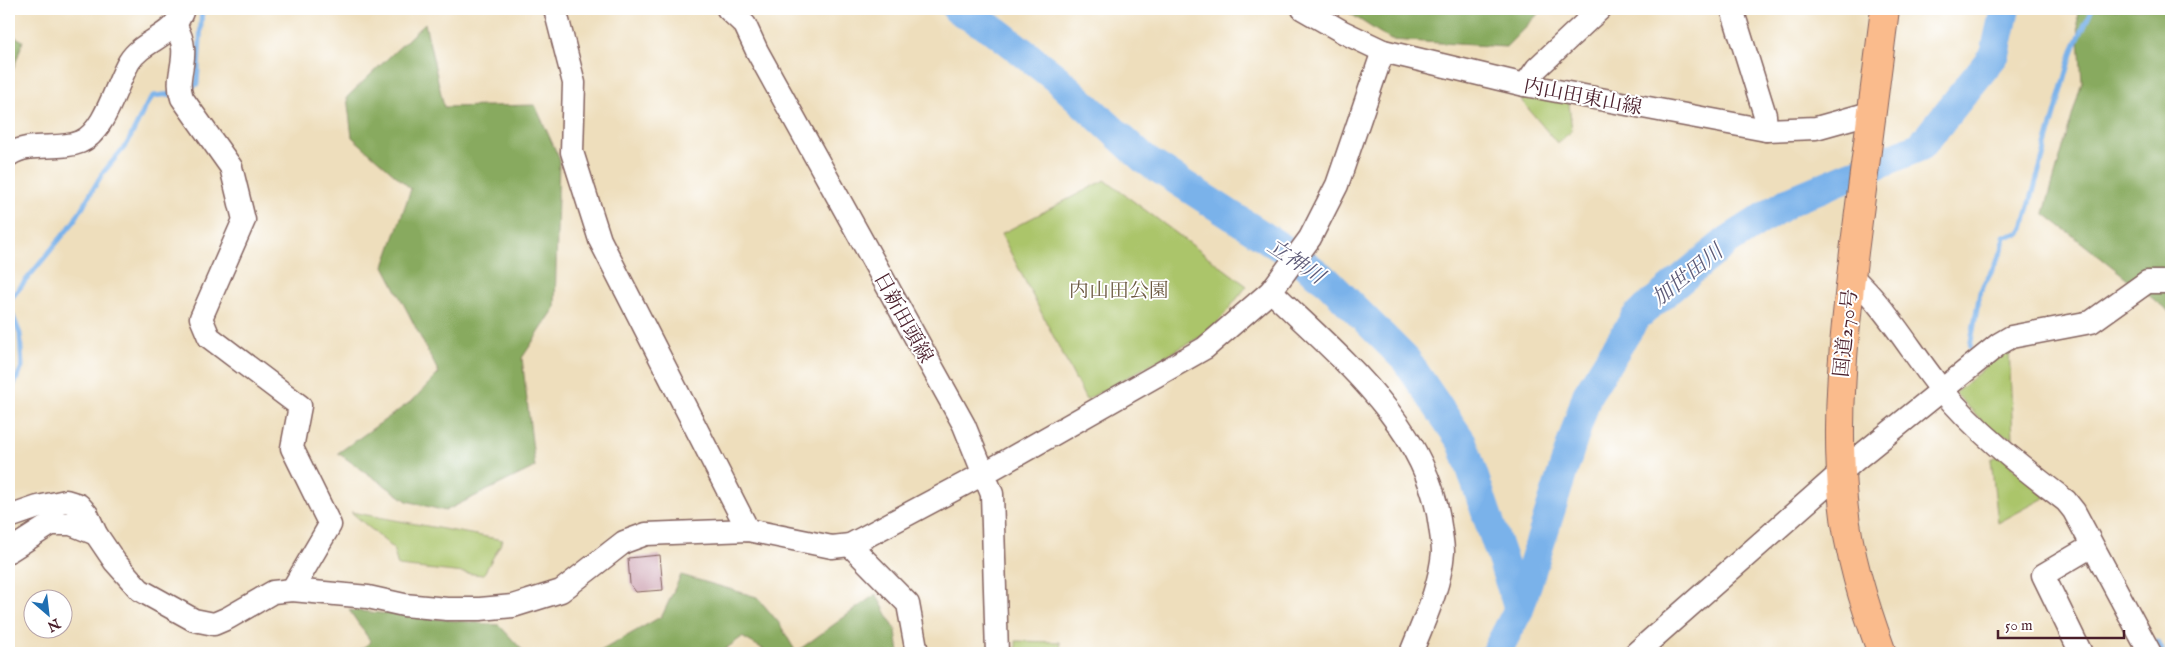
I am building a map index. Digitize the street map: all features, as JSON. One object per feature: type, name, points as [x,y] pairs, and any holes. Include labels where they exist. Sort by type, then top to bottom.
[{"type":"highway","name":"国道270号","points":[[1882,653],[1855,570],[1843,502],[1839,427],[1840,385],[1851,276],[1885,9]]},
{"type":"street","points":[[555,9],[574,83],[572,152],[600,240],[748,530]]},
{"type":"street","name":"日新田頭線","points":[[728,9],[745,25],[757,51],[964,425],[984,473],[992,494],[996,653]]},
{"type":"street","name":"内山田東山線","points":[[1302,9],[1343,32],[1382,50],[1525,85],[1766,130],[1816,128],[1871,121]]},
{"type":"street","points":[[1525,85],[1537,68],[1600,9]]},
{"type":"street","points":[[1732,9],[1765,115],[1766,130]]},
{"type":"street","points":[[179,17],[180,33],[185,54],[179,89],[182,98],[231,167],[244,220],[200,318],[209,337],[300,406],[292,448],[330,525],[292,590]]},
{"type":"street","points":[[9,155],[26,149],[66,146],[81,142],[92,135],[100,124],[130,60],[146,45],[164,35],[179,17]]},
{"type":"street","points":[[9,517],[38,507],[66,501],[79,505],[87,514],[96,534],[115,562],[140,590],[194,620],[214,624],[273,592],[292,590],[368,597],[404,605],[447,609],[513,606],[562,591],[624,542],[646,534],[748,530],[832,547],[850,545],[984,473],[1205,348],[1275,284],[1312,235],[1337,185],[1382,50]]},
{"type":"street","points":[[1851,276],[1885,312],[1942,390],[1984,435],[2066,501],[2074,511],[2150,653]]},
{"type":"street","points":[[1636,653],[1841,473],[1998,344],[2011,337],[2091,322],[2147,282],[2171,282]]},
{"type":"street","points":[[1275,284],[1372,391],[1402,429],[1421,464],[1437,506],[1443,551],[1435,593],[1411,653]]},
{"type":"street","points":[[9,551],[51,524],[71,524],[96,534]]},
{"type":"street","points":[[850,545],[908,604],[917,653]]},
{"type":"street","points":[[2081,653],[2042,575],[2092,546]]},
{"type":"green space","points":[[1343,9],[1543,9],[1506,47],[1391,40]]},
{"type":"green space","points":[[2077,9],[2171,9],[2171,313],[2044,213],[2082,82]]},
{"type":"green space","points":[[425,23],[444,107],[535,105],[559,158],[555,308],[522,358],[535,467],[445,511],[407,501],[338,453],[413,400],[439,373],[384,266],[411,189],[352,137],[347,97]]},
{"type":"green space","points":[[9,33],[23,41],[9,82]]},
{"type":"green space","points":[[1519,93],[1569,103],[1572,131],[1557,143],[1521,100]]},
{"type":"green space","name":"内山田公園","points":[[1105,180],[1247,286],[1211,331],[1086,400],[1001,234]]},
{"type":"green space","points":[[2009,347],[2013,438],[1990,429],[1955,393]]},
{"type":"green space","points":[[2000,455],[2046,497],[1998,523],[1991,459]]},
{"type":"green space","points":[[351,512],[503,540],[483,575],[398,566],[393,548]]},
{"type":"green space","points":[[681,575],[757,597],[779,623],[796,652],[876,594],[896,631],[899,653],[770,653],[742,637],[720,653],[597,653],[662,616]]},
{"type":"green space","points":[[349,610],[499,625],[525,653],[355,653],[371,642]]},
{"type":"green space","points":[[1016,641],[1060,642],[1062,653],[1016,653]]},
{"type":"building","points":[[660,555],[663,590],[636,592],[630,584],[628,558]]},
{"type":"waterway","points":[[193,86],[197,84],[202,9]]},
{"type":"waterway","name":"立神川","points":[[957,9],[997,32],[1057,79],[1144,159],[1294,256],[1328,282],[1406,360],[1462,442],[1519,609]]},
{"type":"waterway","name":"加世田川","points":[[1496,653],[1519,609],[1587,395],[1636,317],[1726,242],[1790,201],[1921,146],[1995,54],[2005,9]]},
{"type":"waterway","points":[[1970,347],[1980,292],[2002,251],[2004,236],[2020,234],[2023,228],[2073,50],[2092,9]]},
{"type":"waterway","points":[[9,301],[73,223],[102,174],[127,144],[153,96],[174,94]]},
{"type":"waterway","points":[[9,306],[20,334],[22,367],[9,395]]},
{"type":"waterway","points":[[2023,453],[2067,489]]},
{"type":"waterway","points":[[2157,642],[2163,653]]}]
